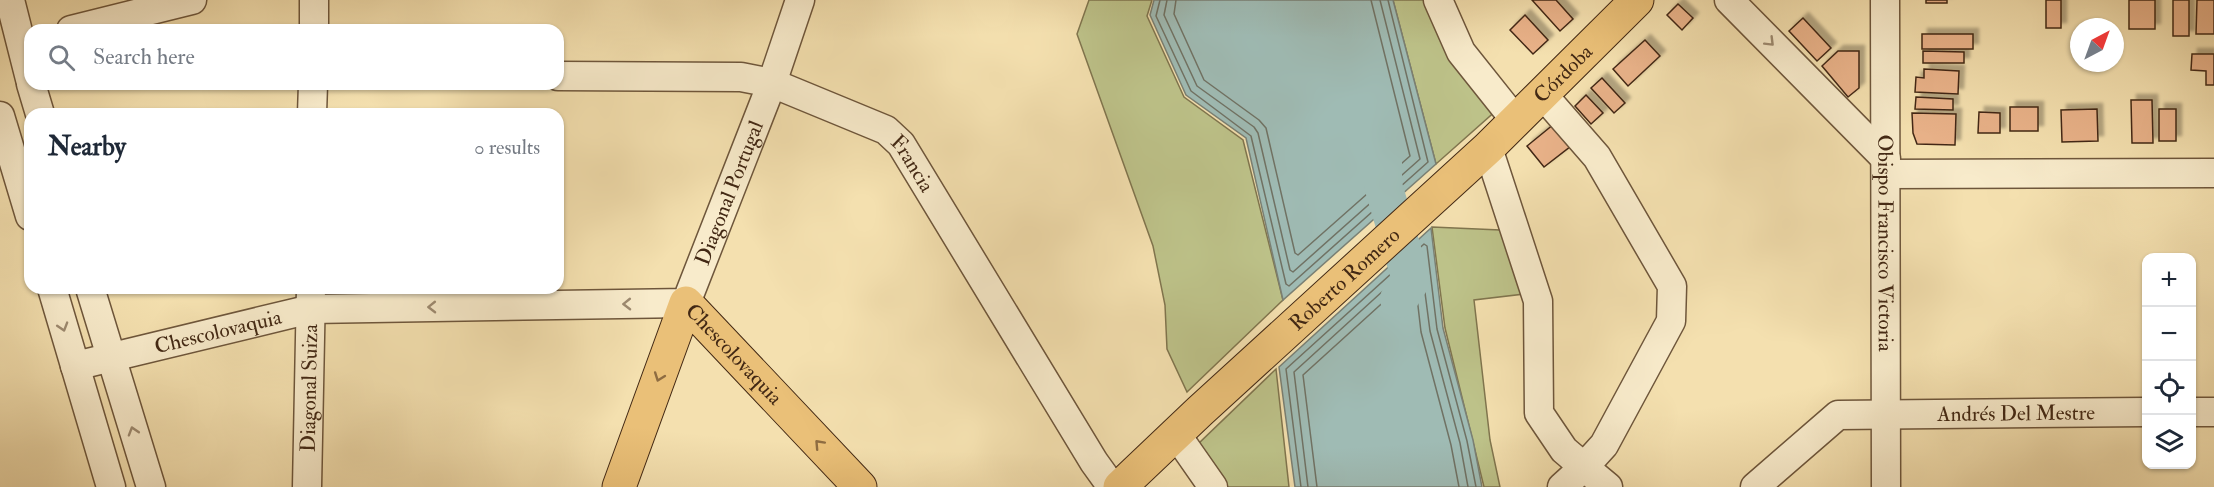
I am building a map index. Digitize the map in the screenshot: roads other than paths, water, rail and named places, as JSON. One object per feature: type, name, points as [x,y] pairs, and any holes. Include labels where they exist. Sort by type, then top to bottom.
[{"type":"main road","name":"Córdoba","points":[[1488,148],[1637,0]]},
{"type":"main road","name":"Roberto Romero","points":[[1120,487],[1488,148]]},
{"type":"main road","name":"Diagonal Portugal","points":[[619,487],[686,303]]},
{"type":"main road","name":"Chescolovaquia","points":[[686,303],[860,487]]},
{"type":"street","points":[[10,0],[17,43],[24,62]]},
{"type":"street","points":[[95,24],[192,0]]},
{"type":"street","points":[[314,0],[314,24]]},
{"type":"street","name":"Diagonal Portugal","points":[[686,303],[772,83],[800,0]]},
{"type":"street","points":[[1438,0],[1461,52],[1516,121]]},
{"type":"street","points":[[1729,0],[1886,167],[2214,173]]},
{"type":"street","name":"Obispo Francisco Victoria","points":[[1885,0],[1884,414],[1886,487]]},
{"type":"street","name":"Francia","points":[[564,76],[741,77],[772,83],[886,130],[901,144],[1094,462],[1112,487]]},
{"type":"street","points":[[33,90],[38,108]]},
{"type":"street","points":[[312,108],[313,90]]},
{"type":"street","points":[[1543,95],[1597,157],[1672,286],[1671,321],[1604,445],[1562,487]]},
{"type":"street","points":[[0,116],[24,196]]},
{"type":"street","points":[[1488,148],[1538,301],[1539,413],[1564,450],[1608,487]]},
{"type":"street","points":[[54,294],[111,487]]},
{"type":"street","points":[[92,294],[151,487]]},
{"type":"street","name":"Chescolovaquia","points":[[75,366],[311,298],[686,303]]},
{"type":"street","name":"Diagonal Suiza","points":[[307,487],[311,298]]},
{"type":"street","name":"Andrés Del Mestre","points":[[1755,487],[1839,415],[2142,412]]},
{"type":"street","points":[[2196,412],[2214,412]]},
{"type":"street","points":[[1176,434],[1213,487]]},
{"type":"water","points":[[1154,0],[1393,0],[1436,164],[1283,300],[1246,138],[1186,95],[1150,15]]},
{"type":"water","points":[[1431,228],[1443,328],[1473,440],[1482,487],[1295,487],[1279,367]]},
{"type":"waterway","points":[[1383,156],[1383,185],[1411,280],[1399,299]]}]
